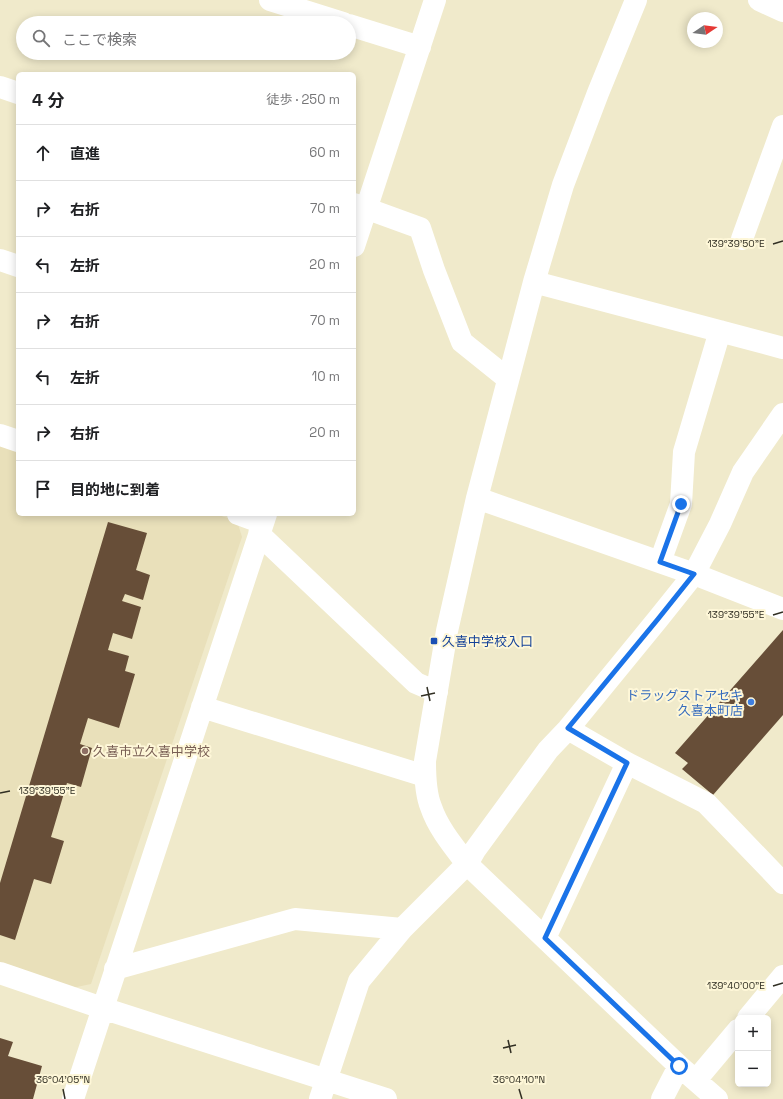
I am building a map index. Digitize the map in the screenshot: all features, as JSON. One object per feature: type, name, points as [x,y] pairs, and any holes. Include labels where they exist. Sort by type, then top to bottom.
[{"type":"street","points":[[270,0],[321,16]]},
{"type":"street","points":[[356,233],[360,206],[420,47],[435,0]]},
{"type":"street","points":[[636,0],[598,93],[563,185],[534,282],[478,498],[448,631],[425,761],[425,776],[430,807],[443,832],[467,864],[679,1066],[717,1099]]},
{"type":"street","points":[[761,0],[783,11]]},
{"type":"street","points":[[356,27],[420,47]]},
{"type":"street","points":[[0,87],[16,92]]},
{"type":"street","points":[[742,239],[783,126]]},
{"type":"street","points":[[360,206],[420,228],[434,270],[462,342],[508,379]]},
{"type":"street","points":[[0,260],[16,265]]},
{"type":"street","points":[[534,282],[783,348]]},
{"type":"street","points":[[660,562],[681,504],[684,452],[720,331]]},
{"type":"street","points":[[323,1089],[359,981],[402,929],[467,864],[475,850],[548,750],[568,728],[694,574],[720,524],[743,472],[783,414]]},
{"type":"street","points":[[0,435],[16,440]]},
{"type":"street","points":[[478,498],[694,574],[783,609]]},
{"type":"street","points":[[244,516],[263,523],[416,683],[437,692]]},
{"type":"street","points":[[72,1099],[263,523]]},
{"type":"street","points":[[202,707],[425,776]]},
{"type":"street","points":[[568,728],[627,763],[706,803],[783,883]]},
{"type":"street","points":[[545,938],[627,763]]},
{"type":"street","points":[[115,969],[294,919],[402,929]]},
{"type":"street","points":[[0,973],[102,1008],[323,1089],[386,1099]]},
{"type":"street","points":[[750,1015],[783,976]]},
{"type":"street","points":[[696,1080],[735,1034]]},
{"type":"street","points":[[662,1099],[679,1066]]},
{"type":"shaded area","name":"久喜市立久喜中学校","points":[[0,443],[16,448],[16,516],[221,516],[237,521],[242,537],[91,984],[72,988],[0,964]]},
{"type":"building","points":[[108,522],[147,533],[136,570],[150,575],[143,600],[125,594],[122,601],[141,607],[132,639],[113,633],[108,650],[129,656],[125,671],[135,674],[119,728],[88,718],[80,744],[92,748],[81,787],[67,783],[51,837],[64,841],[51,884],[34,879],[15,940],[0,935],[0,883]]},
{"type":"building","points":[[783,630],[783,715],[713,795],[682,769],[688,763],[675,753]]},
{"type":"building","points":[[0,1038],[13,1042],[8,1056],[42,1066],[33,1099],[0,1099]]},
{"type":"place","name":"久喜中学校入口","points":[[434,641]]},
{"type":"place","name":"ドラッグストアセキ 久喜本町店","points":[[751,702]]},
{"type":"place","name":"久喜市立久喜中学校","points":[[85,751]]},
{"type":"route","points":[[679,1066],[545,938],[627,763],[568,728],[694,574],[660,562],[681,504]]}]
